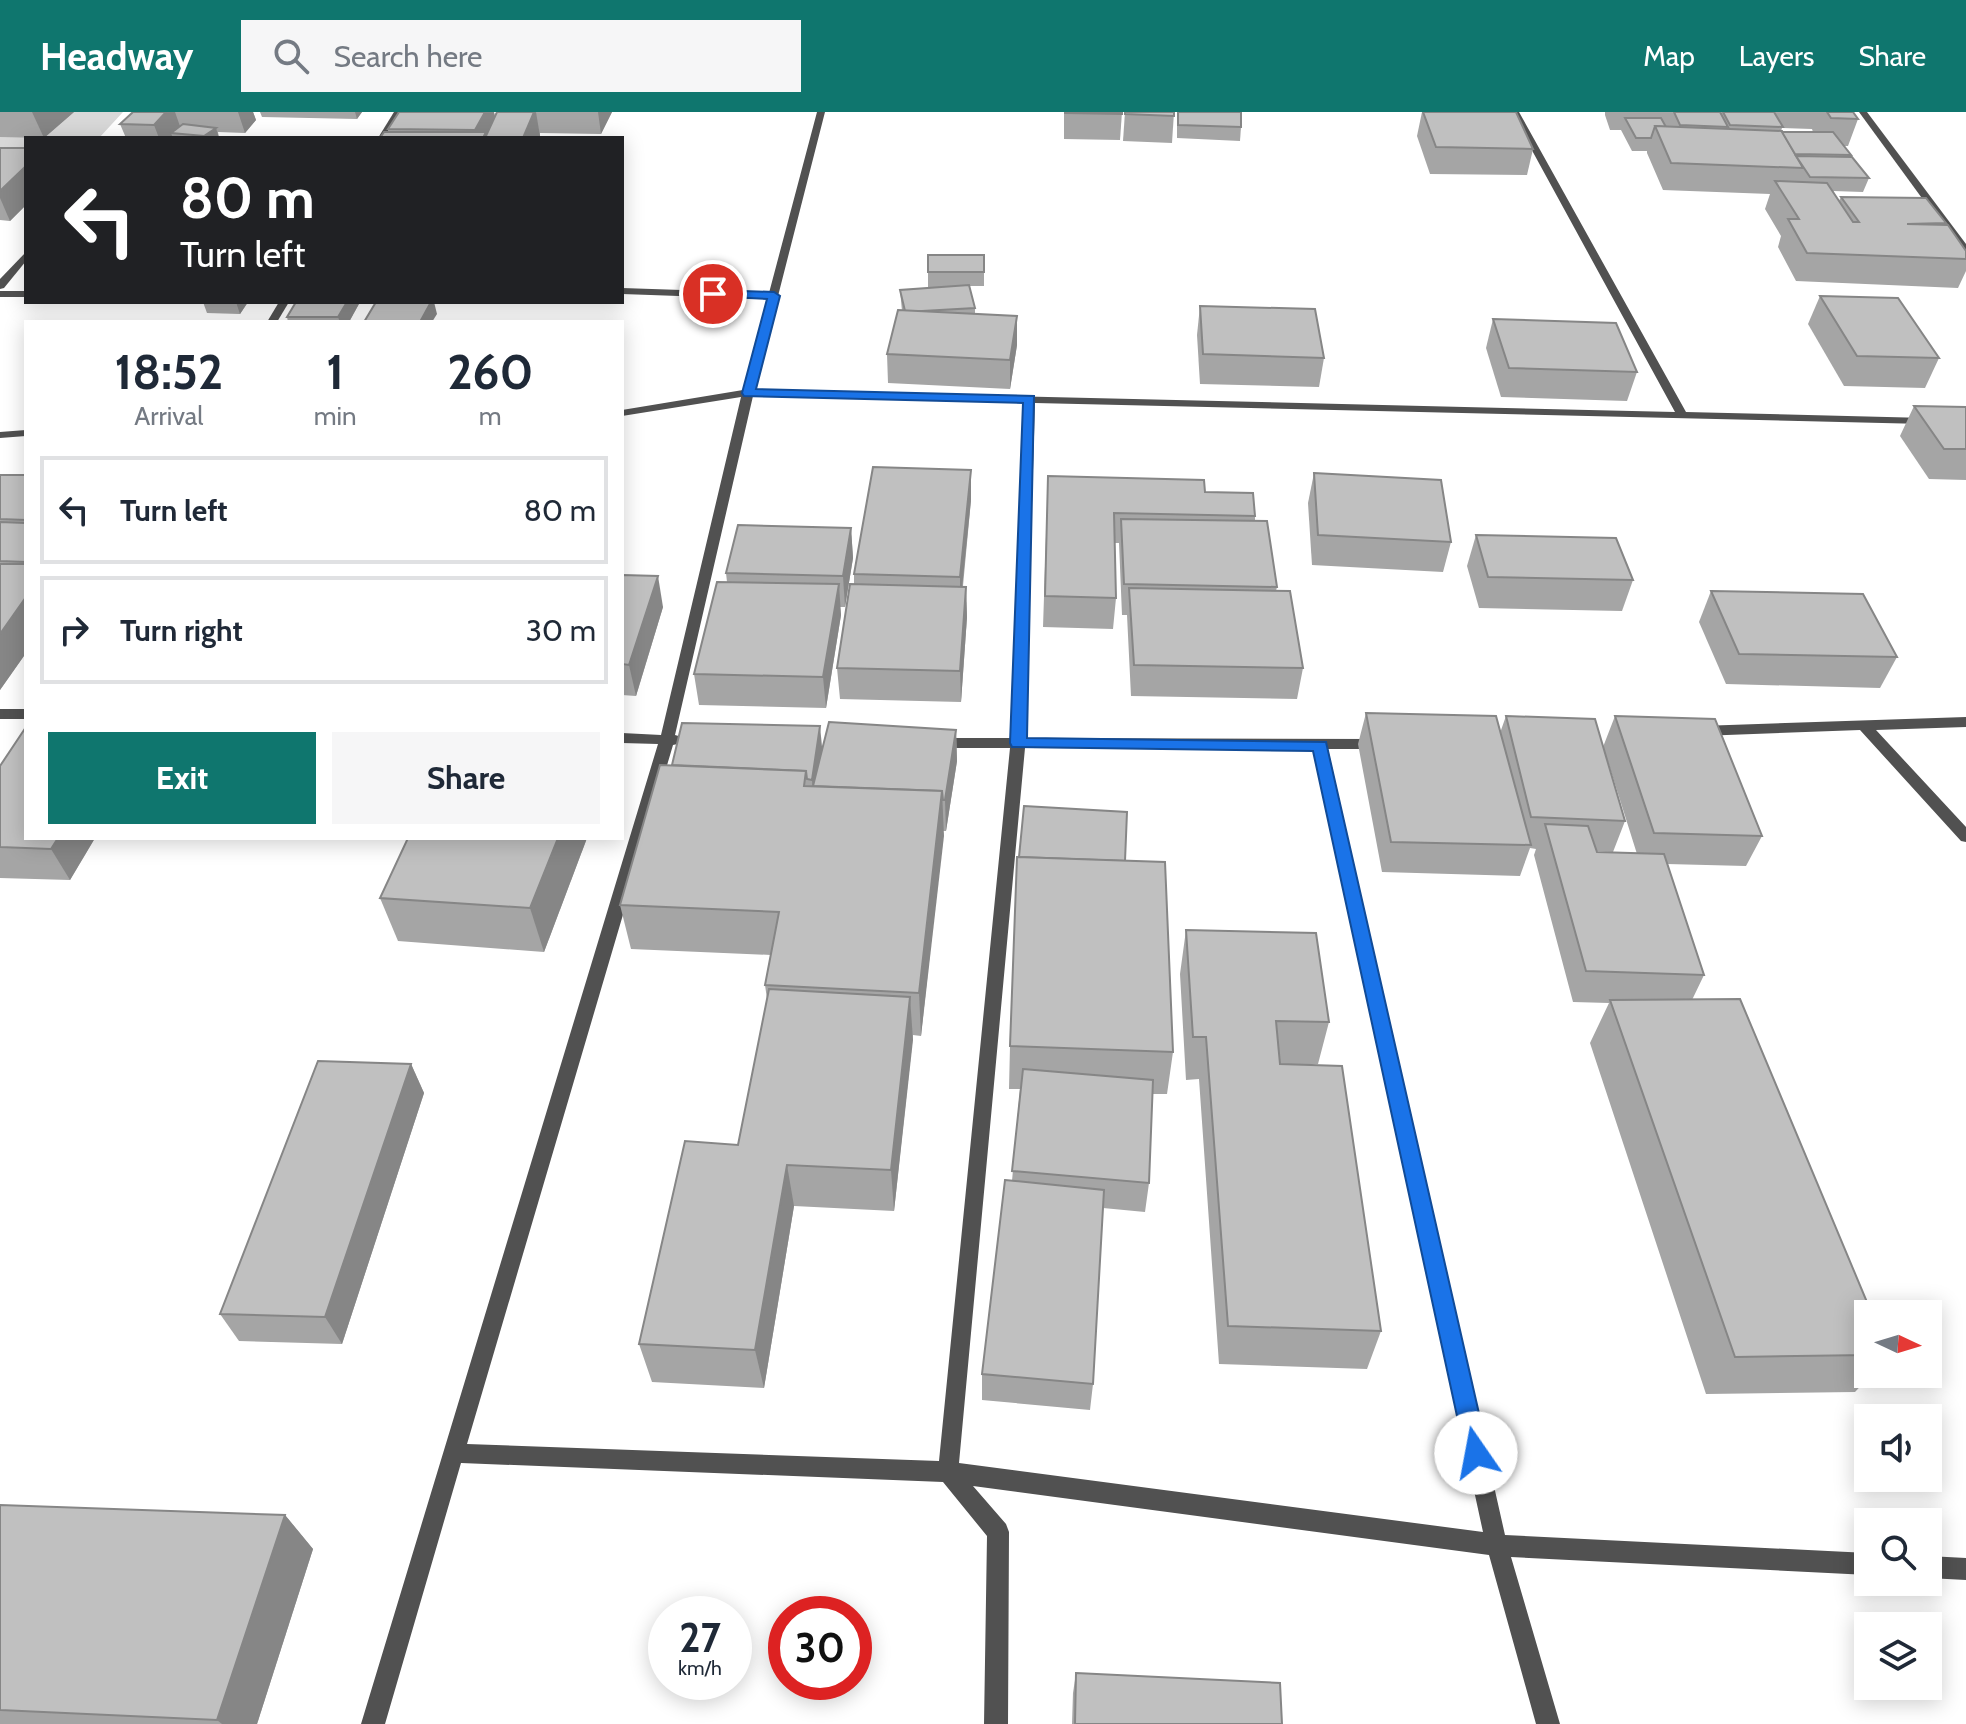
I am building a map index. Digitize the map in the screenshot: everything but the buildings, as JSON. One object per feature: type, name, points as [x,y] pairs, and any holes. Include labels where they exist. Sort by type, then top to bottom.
[{"type":"street","points":[[383,136],[398,112]]},
{"type":"street","points":[[373,1724],[667,739],[748,393],[821,112]]},
{"type":"street","points":[[1515,112],[1681,413]]},
{"type":"street","points":[[1863,112],[1950,222],[1966,251]]},
{"type":"street","points":[[0,286],[24,257]]},
{"type":"street","points":[[624,291],[774,296]]},
{"type":"street","points":[[0,294],[24,294]]},
{"type":"street","points":[[624,413],[748,393],[1966,422]]},
{"type":"street","points":[[996,1724],[998,1532],[948,1472],[1018,743],[1029,399]]},
{"type":"street","points":[[0,435],[24,433]]},
{"type":"street","points":[[0,714],[24,714]]},
{"type":"street","points":[[1687,732],[1966,722]]},
{"type":"street","points":[[1863,725],[1966,837]]},
{"type":"street","points":[[624,738],[699,740]]},
{"type":"street","points":[[922,742],[1320,746],[1400,743]]},
{"type":"street","points":[[1320,746],[1497,1545],[1548,1724]]},
{"type":"street","points":[[452,1453],[948,1472],[1497,1545],[1854,1563]]},
{"type":"street","points":[[1942,1568],[1966,1569]]},
{"type":"shaded area","points":[[0,112],[123,112],[101,136],[24,136],[24,179],[0,178]]},
{"type":"route","points":[[713,294],[774,296],[748,393],[1029,399],[1018,743],[1320,746],[1476,1453]]}]
